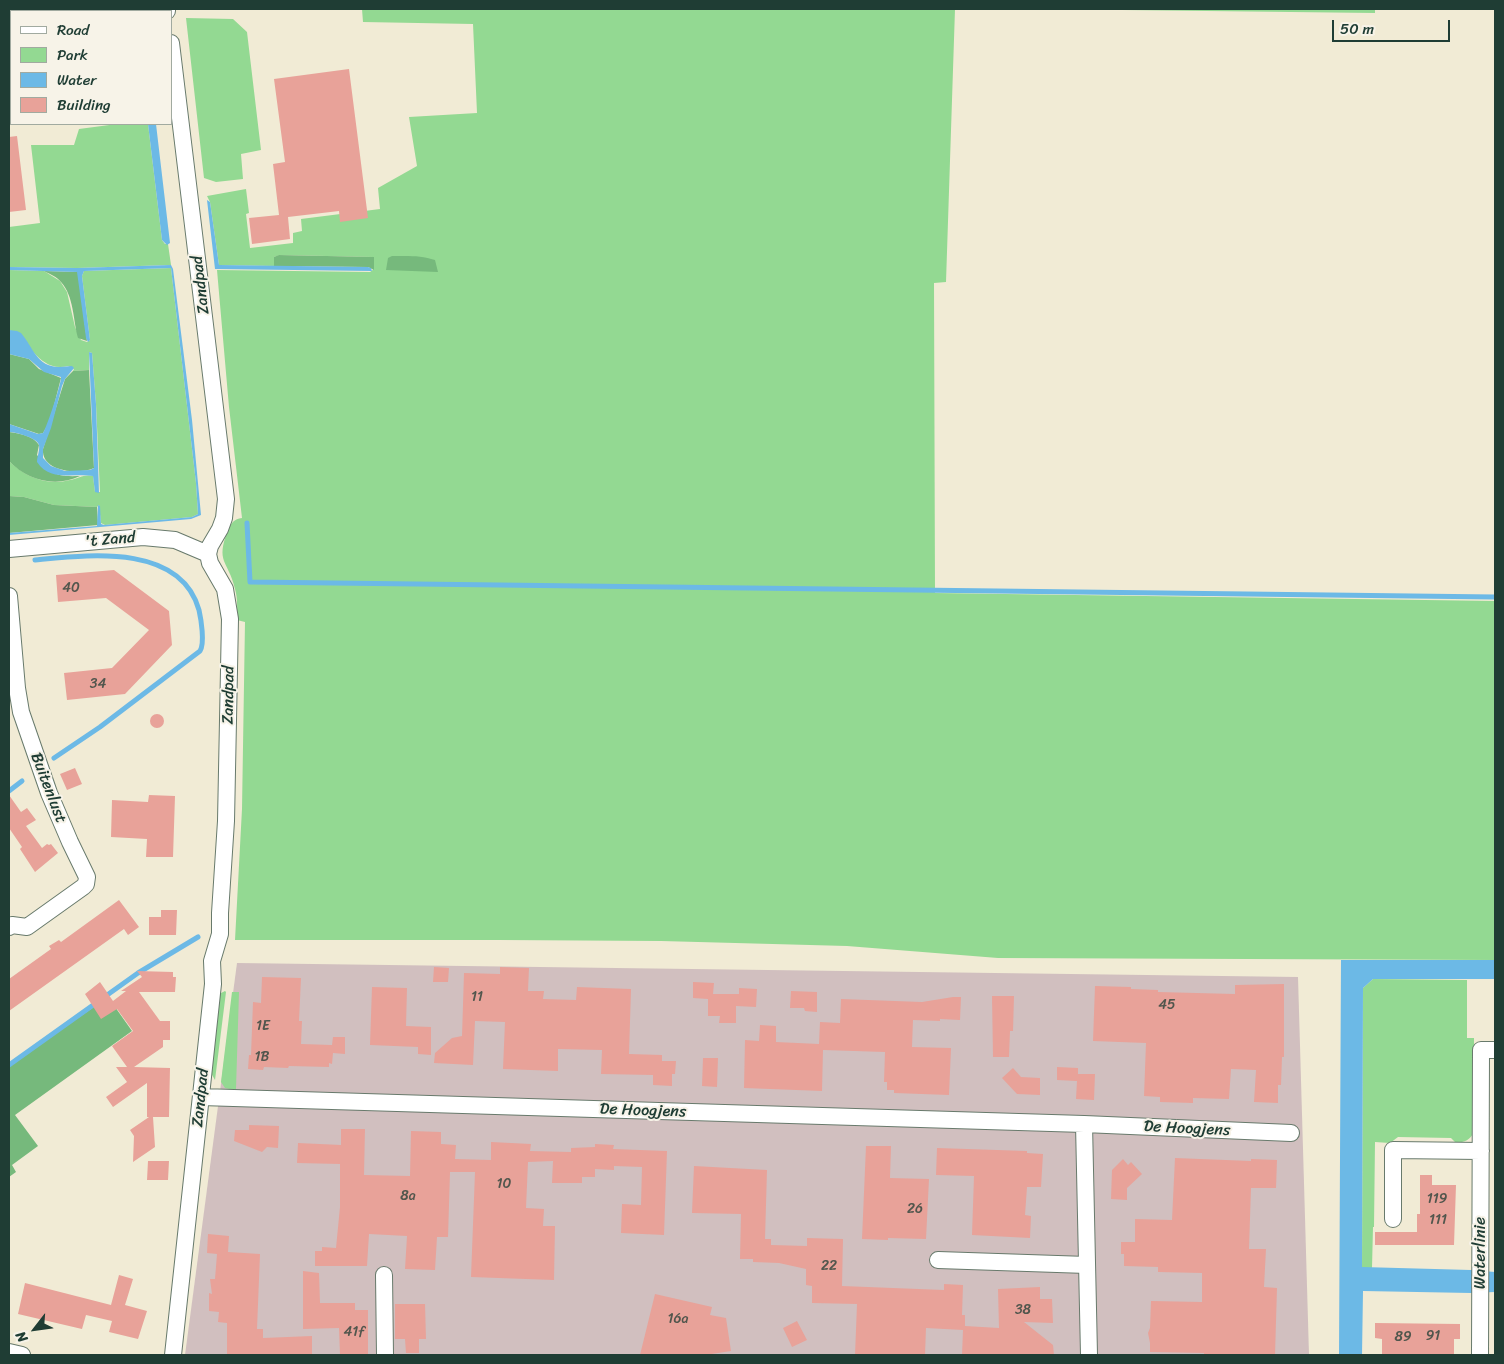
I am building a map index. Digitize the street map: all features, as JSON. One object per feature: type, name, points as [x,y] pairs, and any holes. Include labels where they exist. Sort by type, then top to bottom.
[{"type":"street","name":"Zandpad","points":[[172,51],[226,499],[224,518],[208,554],[210,562],[225,589],[230,619],[221,927],[212,961],[212,984],[201,1097],[173,1355]]},
{"type":"street","name":"'t Zand","points":[[9,549],[160,537],[176,540],[208,554]]},
{"type":"street","name":"Buitenlust","points":[[9,596],[16,688],[21,712],[40,770],[59,818],[87,877],[86,884],[83,887],[27,927],[12,925],[9,927]]},
{"type":"street","name":"Waterlinie","points":[[1480,1355],[1486,1309],[1482,1257],[1488,1208],[1481,1151],[1481,1050],[1495,1050]]},
{"type":"street","name":"De Hoogjens","points":[[201,1097],[1084,1124],[1290,1133]]},
{"type":"street","points":[[1084,1124],[1089,1355]]},
{"type":"street","points":[[1393,1219],[1393,1150],[1481,1151]]},
{"type":"street","points":[[938,1260],[1087,1265]]},
{"type":"street","points":[[384,1275],[385,1355]]},
{"type":"street","points":[[9,1352],[22,1355]]},
{"type":"shaded area","points":[[237,963],[1298,977],[1309,1355],[185,1355]]},
{"type":"green space","points":[[9,9],[138,10],[10,10],[9,60]]},
{"type":"green space","points":[[362,9],[955,9],[946,282],[934,283],[935,593],[1495,601],[1495,960],[998,958],[847,946],[661,941],[235,940],[242,809],[245,622],[237,620],[236,593],[223,556],[224,541],[229,528],[235,520],[242,518],[229,407],[217,270],[370,272],[374,269],[373,257],[280,255],[274,257],[274,266],[219,265],[210,202],[207,196],[246,189],[249,213],[246,214],[250,248],[293,243],[293,233],[302,231],[301,219],[380,209],[378,188],[417,166],[409,117],[477,113],[473,24],[363,22]]},
{"type":"green space","points":[[1038,9],[1375,9],[1375,13]]},
{"type":"green space","points":[[186,18],[233,19],[247,32],[261,150],[241,154],[243,179],[216,182],[204,178]]},
{"type":"green space","points":[[109,125],[148,125],[162,240],[165,244],[168,244],[171,265],[77,268],[9,267],[9,227],[40,223],[31,145],[74,145],[79,129]]},
{"type":"green space","points":[[279,255],[374,257],[374,270],[368,267],[274,266],[274,257]]},
{"type":"green space","points":[[392,256],[430,258],[435,260],[438,272],[386,270],[388,258]]},
{"type":"green space","points":[[171,268],[198,514],[192,517],[105,525],[101,523],[99,505],[97,507],[54,505],[24,497],[9,496],[9,461],[29,476],[45,481],[61,482],[84,476],[93,476],[95,492],[100,492],[92,353],[89,352],[89,370],[73,371],[74,369],[68,366],[58,367],[50,365],[42,361],[17,335],[9,330],[9,270],[44,271],[60,281],[67,292],[75,327],[81,340],[87,342],[90,340],[82,276],[84,271]]},
{"type":"green space","points":[[44,271],[78,272],[87,341],[78,338],[71,301],[65,288],[58,279]]},
{"type":"green space","points":[[9,354],[29,359],[39,369],[61,378],[50,421],[43,433],[39,434],[9,424]]},
{"type":"green space","points":[[89,370],[94,468],[79,471],[62,470],[48,463],[44,457],[43,449],[65,379],[73,371]]},
{"type":"green space","points":[[9,432],[26,436],[37,442],[39,445],[37,455],[55,473],[65,476],[80,476],[71,480],[51,482],[24,473],[9,461]]},
{"type":"green space","points":[[9,496],[24,497],[54,505],[97,507],[98,525],[9,533]]},
{"type":"green space","points":[[1373,979],[1467,980],[1467,1038],[1474,1038],[1474,1132],[1467,1140],[1456,1143],[1451,1138],[1398,1137],[1390,1143],[1375,1142],[1372,1268],[1362,1268],[1363,988]]},
{"type":"green space","points":[[225,991],[215,1080],[211,1073],[219,994]]},
{"type":"green space","points":[[232,992],[239,992],[236,1089],[234,1090],[225,1088],[221,1082]]},
{"type":"green space","points":[[108,997],[132,1031],[15,1115],[38,1146],[12,1165],[16,1172],[9,1177],[9,1066]]},
{"type":"water","points":[[148,125],[156,125],[170,243],[167,245],[162,240]]},
{"type":"water","points":[[207,200],[210,202],[219,265],[368,267],[372,271],[215,269]]},
{"type":"water","points":[[171,265],[192,420],[201,515],[191,519],[9,535],[9,533],[97,526],[98,505],[100,506],[101,524],[104,525],[192,517],[198,514],[171,268],[84,271],[82,276],[90,340],[88,342],[77,272],[9,270],[9,267],[77,268]]},
{"type":"water","points":[[9,330],[21,333],[36,355],[45,364],[59,367],[72,366],[74,368],[62,386],[51,428],[43,449],[43,458],[51,466],[65,471],[90,470],[94,468],[89,352],[92,353],[99,493],[95,492],[93,476],[55,474],[42,468],[37,462],[38,442],[26,436],[9,432],[9,424],[38,434],[43,433],[54,404],[61,377],[44,372],[29,359],[9,354]]},
{"type":"water","points":[[1341,960],[1495,960],[1495,979],[1373,979],[1363,988],[1362,1267],[1495,1272],[1495,1292],[1363,1291],[1362,1355],[1339,1355]]},
{"type":"building","points":[[349,69],[368,218],[340,222],[339,211],[288,217],[290,239],[252,244],[249,218],[279,215],[273,164],[285,162],[274,79]]},
{"type":"building","points":[[17,136],[26,210],[9,212],[9,137]]},
{"type":"building","points":[[114,570],[169,611],[172,645],[125,694],[67,700],[64,673],[112,668],[149,630],[106,598],[58,602],[56,575]]},
{"type":"building","points":[[157,714],[162,716],[164,721],[162,726],[157,728],[152,726],[150,721],[152,716]]},
{"type":"building","points":[[75,768],[82,784],[67,790],[60,774]]},
{"type":"building","points":[[9,795],[21,812],[27,808],[36,820],[26,826],[42,848],[47,844],[51,844],[58,853],[35,872],[20,849],[22,847],[9,828]]},
{"type":"building","points":[[149,795],[175,796],[173,857],[146,857],[147,839],[111,837],[112,800],[148,802]]},
{"type":"building","points":[[119,900],[139,927],[128,935],[124,929],[9,1011],[9,979],[51,949],[49,946],[59,940],[61,942]]},
{"type":"building","points":[[161,910],[177,910],[176,935],[149,935],[149,917],[161,917]]},
{"type":"building","points":[[434,967],[449,968],[448,982],[433,982]]},
{"type":"building","points":[[500,967],[529,968],[528,991],[544,991],[543,999],[576,1000],[577,987],[631,989],[629,1054],[662,1055],[662,1061],[676,1061],[675,1074],[672,1074],[672,1086],[653,1085],[653,1075],[601,1074],[602,1050],[558,1049],[558,1071],[503,1069],[505,1022],[475,1021],[473,1065],[434,1063],[435,1053],[452,1038],[462,1036],[464,973],[500,974]]},
{"type":"building","points":[[137,971],[173,972],[173,977],[176,977],[175,992],[139,992],[160,1021],[170,1021],[170,1040],[163,1040],[163,1047],[134,1067],[170,1068],[169,1117],[153,1117],[155,1147],[133,1162],[134,1136],[130,1130],[149,1117],[147,1117],[147,1083],[113,1107],[106,1097],[127,1082],[116,1067],[127,1067],[112,1046],[133,1031],[117,1009],[101,1019],[85,994],[100,982],[113,1001],[126,991],[121,991],[142,977]]},
{"type":"building","points":[[262,977],[301,978],[299,1021],[302,1021],[301,1044],[332,1045],[333,1037],[345,1037],[345,1054],[333,1053],[332,1064],[329,1063],[329,1067],[289,1066],[288,1068],[264,1067],[263,1070],[248,1069],[249,1055],[251,1055],[253,1002],[261,1003]]},
{"type":"building","points":[[693,982],[714,983],[713,994],[739,994],[739,988],[757,989],[756,1007],[736,1006],[736,1023],[719,1023],[720,1016],[708,1016],[708,999],[693,998]]},
{"type":"building","points":[[1284,984],[1284,1057],[1282,1057],[1281,1085],[1278,1085],[1278,1103],[1254,1102],[1256,1070],[1231,1069],[1229,1099],[1193,1098],[1193,1103],[1160,1102],[1160,1097],[1144,1096],[1146,1043],[1093,1041],[1095,986],[1131,987],[1131,989],[1158,990],[1158,992],[1235,994],[1235,985]]},
{"type":"building","points":[[372,987],[407,988],[406,1026],[431,1027],[431,1055],[418,1054],[418,1047],[370,1045]]},
{"type":"building","points":[[791,991],[817,992],[817,1012],[805,1011],[804,1008],[790,1008]]},
{"type":"building","points":[[992,996],[1014,996],[1013,1031],[1010,1031],[1009,1057],[993,1057]]},
{"type":"building","points":[[961,997],[960,1020],[913,1020],[912,1047],[951,1048],[949,1095],[894,1093],[894,1090],[887,1090],[887,1082],[884,1082],[885,1052],[823,1050],[822,1091],[744,1088],[745,1040],[759,1041],[760,1025],[776,1026],[776,1042],[819,1044],[820,1022],[840,1023],[841,999],[922,1002]]},
{"type":"building","points":[[703,1058],[718,1058],[717,1087],[702,1086]]},
{"type":"building","points":[[1057,1067],[1078,1068],[1078,1074],[1095,1074],[1094,1100],[1076,1099],[1077,1081],[1057,1080]]},
{"type":"building","points":[[1013,1068],[1021,1077],[1040,1078],[1040,1095],[1017,1094],[1002,1078]]},
{"type":"building","points":[[249,1125],[279,1126],[278,1148],[267,1147],[262,1152],[234,1141],[235,1130],[249,1130]]},
{"type":"building","points":[[341,1129],[365,1129],[364,1175],[410,1176],[411,1131],[441,1132],[441,1144],[456,1145],[455,1159],[491,1160],[491,1142],[531,1144],[530,1151],[571,1152],[571,1148],[595,1147],[595,1144],[614,1145],[613,1149],[667,1151],[664,1235],[621,1233],[622,1204],[641,1205],[642,1167],[614,1166],[614,1170],[595,1169],[595,1177],[582,1177],[582,1183],[552,1183],[553,1161],[528,1162],[526,1208],[544,1209],[543,1226],[555,1226],[554,1280],[471,1277],[475,1172],[450,1172],[448,1237],[437,1237],[435,1270],[405,1269],[407,1236],[369,1234],[367,1266],[315,1266],[315,1251],[322,1251],[322,1247],[336,1248],[340,1207],[340,1164],[297,1163],[298,1143],[341,1145]]},
{"type":"building","points":[[866,1146],[891,1146],[890,1178],[929,1179],[926,1239],[862,1239]]},
{"type":"building","points":[[937,1148],[1027,1151],[1027,1153],[1043,1154],[1041,1187],[1027,1187],[1025,1215],[1031,1216],[1030,1238],[972,1235],[974,1176],[936,1175]]},
{"type":"building","points":[[1175,1158],[1251,1161],[1251,1159],[1277,1160],[1276,1188],[1251,1188],[1249,1249],[1266,1249],[1264,1287],[1277,1288],[1275,1355],[1204,1355],[1204,1353],[1150,1352],[1148,1333],[1150,1328],[1151,1301],[1202,1302],[1202,1273],[1158,1272],[1158,1267],[1124,1266],[1124,1254],[1121,1254],[1121,1242],[1135,1242],[1135,1219],[1172,1220]]},
{"type":"building","points":[[1123,1159],[1128,1165],[1131,1162],[1142,1174],[1127,1188],[1127,1200],[1111,1199],[1112,1170]]},
{"type":"building","points":[[148,1161],[169,1161],[168,1180],[147,1180]]},
{"type":"building","points":[[694,1166],[767,1170],[765,1239],[771,1239],[771,1245],[807,1246],[807,1238],[843,1239],[842,1286],[944,1290],[944,1284],[963,1285],[962,1315],[965,1315],[965,1326],[999,1328],[998,1289],[1040,1287],[1040,1299],[1052,1299],[1053,1323],[1024,1322],[1053,1345],[1054,1355],[962,1355],[963,1330],[926,1328],[925,1355],[855,1355],[857,1304],[812,1303],[812,1286],[806,1285],[806,1269],[779,1263],[753,1262],[753,1259],[740,1259],[741,1214],[692,1213]]},
{"type":"building","points":[[1420,1175],[1432,1175],[1432,1185],[1456,1185],[1454,1245],[1375,1245],[1375,1232],[1417,1232],[1417,1214],[1420,1214]]},
{"type":"building","points":[[208,1234],[229,1236],[228,1252],[260,1254],[257,1329],[263,1329],[263,1338],[312,1336],[312,1355],[227,1355],[227,1323],[218,1322],[219,1312],[209,1311],[209,1293],[212,1294],[210,1279],[215,1279],[217,1254],[207,1253]]},
{"type":"building","points":[[303,1271],[319,1273],[320,1303],[355,1303],[355,1310],[368,1310],[368,1355],[340,1355],[339,1328],[303,1329]]},
{"type":"building","points":[[119,1275],[133,1279],[125,1305],[147,1311],[138,1339],[109,1332],[112,1321],[86,1315],[82,1329],[18,1314],[25,1283],[111,1305]]},
{"type":"building","points":[[655,1294],[712,1307],[710,1315],[726,1318],[731,1351],[705,1355],[640,1355]]},
{"type":"building","points":[[395,1304],[425,1304],[426,1339],[419,1339],[419,1353],[406,1353],[405,1339],[395,1339]]},
{"type":"building","points":[[797,1321],[807,1340],[792,1347],[783,1328]]},
{"type":"building","points":[[1375,1323],[1460,1324],[1460,1339],[1454,1339],[1454,1355],[1382,1355],[1382,1339],[1375,1338]]},
{"type":"waterway","points":[[247,523],[250,582],[1495,597]]},
{"type":"waterway","points":[[35,560],[105,556],[130,558],[153,563],[173,573],[189,588],[199,610],[202,631],[200,651],[100,727],[54,758]]},
{"type":"waterway","points":[[9,791],[22,781]]},
{"type":"waterway","points":[[9,1065],[138,973],[198,937]]}]
